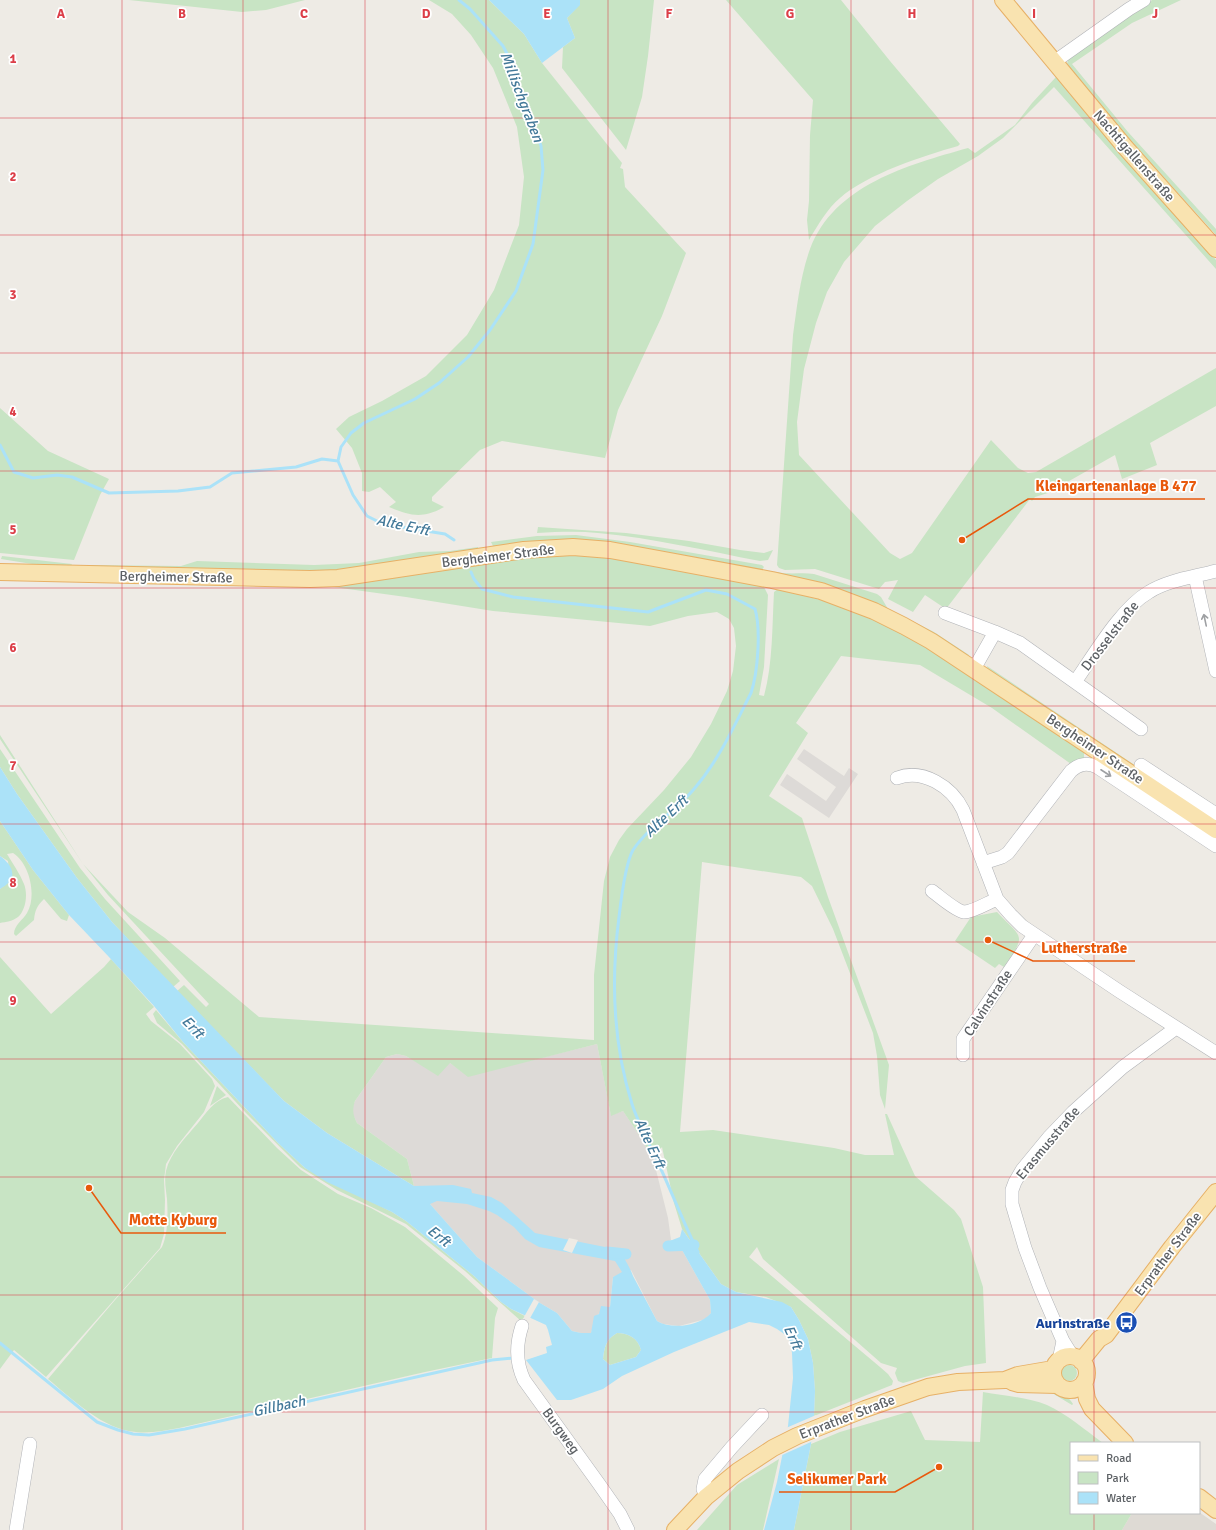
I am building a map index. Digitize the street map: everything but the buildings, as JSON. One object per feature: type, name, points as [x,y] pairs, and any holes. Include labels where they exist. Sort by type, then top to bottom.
[{"type":"main road","name":"Nachtigallenstraße","points":[[1004,0],[1130,153],[1216,249]]},
{"type":"main road","name":"Bergheimer Straße","points":[[0,572],[324,579],[361,575],[524,550],[573,547],[610,550],[764,578],[821,591],[874,611],[904,626],[974,669],[1216,830]]},
{"type":"main road","name":"Erprather Straße","points":[[675,1530],[706,1497],[738,1471],[773,1448],[823,1425],[928,1387],[963,1382],[1005,1380],[1018,1384],[1071,1372],[1099,1339],[1106,1335],[1172,1247],[1216,1192]]},
{"type":"main road","points":[[1071,1372],[1092,1410],[1122,1440]]},
{"type":"main road","points":[[1200,1498],[1216,1510]]},
{"type":"street","points":[[1054,62],[1144,0]]},
{"type":"street","name":"Drosselstraße","points":[[1075,682],[1118,621],[1136,601],[1150,591],[1161,586],[1216,571]]},
{"type":"street","points":[[1195,576],[1216,671]]},
{"type":"street","points":[[945,613],[1020,643],[1141,729]]},
{"type":"street","points":[[974,669],[995,632]]},
{"type":"street","name":"Bergheimer Straße","points":[[983,862],[1002,857],[1012,849],[1071,771],[1084,764],[1093,765],[1216,846]]},
{"type":"street","name":"Bergheimer Straße","points":[[1142,765],[1216,814]]},
{"type":"street","points":[[897,778],[908,774],[913,774],[936,782],[956,797],[963,810],[997,899],[1011,915],[1034,934],[1216,1053]]},
{"type":"street","points":[[932,891],[964,912],[970,911],[997,899]]},
{"type":"street","name":"Calvinstraße","points":[[963,1055],[963,1040],[1034,934]]},
{"type":"street","name":"Erasmusstraße","points":[[1071,1372],[1063,1341],[1040,1288],[1025,1248],[1012,1204],[1014,1186],[1022,1170],[1059,1127],[1088,1097],[1123,1067],[1176,1028]]},
{"type":"street","name":"Burgweg","points":[[522,1326],[519,1335],[517,1352],[519,1369],[524,1380],[620,1514],[628,1530]]},
{"type":"street","points":[[706,1497],[704,1489],[706,1479],[732,1447],[762,1415]]},
{"type":"street","points":[[16,1530],[30,1444]]},
{"type":"shaded area","points":[[804,749],[844,776],[849,768],[858,774],[829,818],[780,785],[787,774],[826,801],[836,787],[797,759]]},
{"type":"shaded area","points":[[597,1044],[611,1115],[623,1111],[653,1158],[668,1218],[671,1240],[667,1242],[682,1250],[710,1300],[711,1313],[706,1319],[679,1326],[663,1324],[657,1321],[631,1270],[613,1277],[610,1307],[596,1316],[591,1333],[572,1331],[557,1313],[540,1303],[477,1257],[414,1186],[407,1159],[357,1123],[353,1115],[352,1108],[355,1101],[386,1057],[397,1054],[406,1056],[419,1063],[450,1063],[468,1076]]},
{"type":"shaded area","points":[[1200,1513],[1216,1524],[1216,1530],[1122,1530],[1131,1514],[1200,1514]]},
{"type":"green space","points":[[129,0],[305,0],[266,10],[242,12]]},
{"type":"green space","points":[[429,0],[489,0],[524,34],[542,63],[622,163],[620,168],[623,169],[625,187],[686,253],[662,316],[618,410],[605,458],[502,441],[480,450],[432,497],[432,501],[444,507],[423,515],[416,515],[389,507],[396,502],[380,487],[369,492],[362,491],[362,473],[352,448],[336,429],[349,417],[382,401],[426,376],[467,335],[494,290],[519,225],[524,177],[517,127],[493,68],[471,35],[452,14]]},
{"type":"green space","points":[[580,0],[654,0],[642,97],[626,150],[562,68],[563,47],[575,38],[567,18],[579,5]]},
{"type":"green space","points":[[726,0],[841,0],[960,144],[958,146],[896,167],[851,189],[831,207],[809,240],[807,220],[809,201],[810,135],[813,100]]},
{"type":"green space","points":[[1152,0],[1181,0],[1132,23],[1072,64],[1128,132],[1216,229],[1216,235],[1131,141],[1067,64],[1068,60]]},
{"type":"green space","points":[[1056,77],[1119,152],[1216,260],[1216,269],[1054,87],[1003,138],[978,156],[938,179],[875,226],[844,262],[827,292],[816,323],[804,369],[797,422],[799,455],[890,553],[900,559],[912,553],[991,440],[1018,468],[1028,473],[1036,472],[1216,368],[1216,406],[1150,443],[1157,465],[1122,479],[1115,455],[1048,493],[1035,497],[1032,501],[1030,499],[946,609],[925,595],[913,612],[888,599],[898,580],[885,582],[879,589],[815,569],[785,570],[779,568],[777,565],[793,335],[799,292],[804,270],[810,249],[821,227],[836,209],[855,193],[876,181],[921,162],[968,148],[975,153],[1015,125],[1032,103]]},
{"type":"green space","points":[[0,408],[48,451],[109,479],[100,495],[74,560],[0,553]]},
{"type":"green space","points":[[538,527],[626,533],[764,553],[773,550],[768,560],[760,561],[659,541],[619,535],[583,532],[537,533]]},
{"type":"green space","points":[[576,535],[630,542],[762,565],[764,567],[761,571],[493,546],[491,542],[537,536]]},
{"type":"green space","points":[[478,547],[478,551],[336,574],[85,568],[82,565],[181,566],[197,561],[314,565],[359,563],[419,552],[450,551]]},
{"type":"green space","points":[[589,554],[758,584],[764,587],[768,595],[764,667],[759,695],[764,696],[771,658],[774,592],[778,589],[840,605],[882,622],[930,648],[1084,747],[1084,760],[1071,764],[992,708],[920,665],[841,656],[796,723],[808,733],[769,796],[802,818],[828,897],[889,1065],[885,1109],[880,1095],[877,1056],[873,1033],[833,929],[812,886],[801,877],[702,862],[680,1132],[713,1130],[834,1148],[865,1155],[894,1155],[885,1114],[887,1114],[915,1176],[954,1210],[961,1219],[983,1287],[986,1363],[965,1366],[903,1383],[898,1381],[895,1373],[897,1368],[881,1363],[763,1259],[757,1247],[749,1257],[880,1367],[893,1381],[892,1385],[814,1416],[815,1391],[813,1363],[808,1339],[799,1320],[791,1307],[766,1297],[736,1292],[721,1284],[682,1229],[674,1203],[662,1147],[653,1158],[623,1111],[611,1116],[597,1044],[468,1077],[450,1063],[438,1076],[406,1056],[397,1054],[386,1057],[355,1101],[353,1107],[354,1115],[357,1123],[407,1159],[414,1186],[327,1133],[284,1101],[177,991],[184,985],[206,1007],[209,1004],[108,895],[83,864],[128,912],[165,938],[259,1017],[594,1040],[594,975],[604,881],[610,857],[627,829],[664,790],[691,757],[711,724],[727,691],[733,671],[736,646],[734,628],[729,619],[717,612],[688,616],[650,626],[493,611],[326,586],[511,558]]},
{"type":"green space","points":[[2,556],[72,564],[70,567],[57,568],[1,559]]},
{"type":"green space","points":[[777,572],[814,574],[877,594],[881,597],[888,609],[934,632],[969,655],[966,657],[778,575]]},
{"type":"green space","points":[[987,666],[1136,766],[1216,823],[988,671]]},
{"type":"green space","points":[[0,735],[83,864],[0,739]]},
{"type":"green space","points":[[0,749],[80,868],[105,899],[180,981],[173,987],[112,922],[77,878],[17,794],[0,767]]},
{"type":"green space","points":[[0,821],[33,870],[69,915],[67,921],[61,919],[44,899],[37,908],[34,920],[16,936],[14,934],[15,928],[27,913],[30,906],[31,889],[28,872],[19,858],[13,853],[7,854],[24,884],[26,902],[21,914],[18,917],[0,923],[0,889],[10,881],[8,861],[0,856]]},
{"type":"green space","points":[[997,912],[1017,933],[1019,942],[1004,967],[999,964],[995,968],[955,941],[971,917]]},
{"type":"green space","points":[[0,957],[51,1014],[111,959],[154,1007],[146,1014],[151,1021],[180,1044],[212,1079],[215,1086],[204,1112],[177,1146],[166,1164],[164,1180],[164,1234],[160,1248],[46,1377],[14,1350],[0,1369]]},
{"type":"green space","points":[[156,1010],[183,1042],[278,1143],[305,1168],[392,1212],[406,1221],[474,1276],[501,1302],[525,1316],[521,1321],[465,1271],[406,1224],[337,1190],[300,1167],[246,1113],[182,1044],[157,1023],[153,1014]]},
{"type":"green space","points":[[217,1086],[226,1095],[210,1106]]},
{"type":"green space","points":[[228,1097],[277,1148],[301,1170],[338,1194],[371,1208],[405,1227],[464,1276],[498,1308],[495,1318],[492,1358],[158,1432],[136,1432],[112,1426],[100,1420],[78,1404],[48,1379],[162,1247],[167,1224],[165,1178],[168,1164],[179,1146],[207,1111],[214,1104]]},
{"type":"green space","points":[[617,1333],[629,1335],[635,1339],[641,1350],[636,1357],[610,1365],[603,1359],[604,1351],[610,1338]]},
{"type":"green space","points":[[1066,1365],[1072,1365],[1077,1370],[1075,1379],[1072,1381],[1066,1381],[1061,1376],[1061,1370]]},
{"type":"green space","points":[[1041,1390],[1063,1395],[1073,1404],[1072,1405],[1052,1393]]},
{"type":"green space","points":[[983,1392],[1023,1398],[1047,1405],[1069,1418],[1102,1442],[1070,1442],[1070,1514],[1131,1514],[1122,1530],[794,1530],[811,1444],[840,1432],[911,1411],[925,1440],[980,1442]]},
{"type":"green space","points":[[779,1459],[763,1530],[697,1530],[737,1485]]},
{"type":"water","points":[[489,0],[580,0],[580,5],[567,18],[575,38],[542,63],[524,34]]},
{"type":"water","name":"Erft","points":[[0,767],[17,794],[77,878],[112,922],[284,1101],[327,1133],[414,1186],[453,1185],[471,1189],[472,1193],[491,1197],[502,1203],[535,1233],[620,1250],[657,1321],[663,1324],[678,1326],[693,1324],[711,1313],[710,1300],[682,1250],[669,1250],[667,1242],[680,1237],[682,1229],[721,1284],[736,1292],[782,1302],[791,1307],[808,1339],[813,1363],[815,1391],[811,1444],[794,1530],[764,1530],[777,1482],[788,1426],[793,1378],[792,1353],[790,1341],[787,1336],[769,1325],[749,1322],[674,1352],[622,1376],[603,1389],[571,1400],[557,1400],[526,1360],[547,1353],[546,1347],[552,1345],[546,1325],[511,1309],[501,1302],[474,1276],[406,1221],[392,1212],[327,1182],[305,1168],[278,1143],[183,1042],[154,1006],[69,915],[33,870],[0,821]],"holes":[[[437,1201],[467,1204],[489,1211],[514,1227],[525,1239],[539,1247],[615,1261],[622,1272],[613,1277],[610,1307],[601,1306],[599,1314],[594,1316],[591,1333],[572,1331],[557,1313],[540,1303],[477,1257],[430,1204]],[[617,1333],[629,1335],[635,1339],[641,1350],[636,1357],[610,1365],[603,1359],[604,1351],[610,1338]]]},
{"type":"water","points":[[0,856],[8,863],[12,870],[12,877],[9,882],[0,889]]},
{"type":"pier","points":[[569,1238],[578,1240],[572,1253],[563,1250]]},
{"type":"pier","points":[[534,1299],[539,1302],[529,1320],[524,1317]]},
{"type":"pier","points":[[816,1415],[813,1441],[780,1456],[786,1428]]},
{"type":"waterway","name":"Millischgraben","points":[[338,461],[341,447],[351,433],[364,423],[415,399],[439,383],[468,357],[490,330],[516,291],[533,244],[543,170],[541,146],[532,121],[522,103],[512,63],[503,46],[470,9],[459,0]]},
{"type":"waterway","points":[[0,445],[14,472],[33,478],[57,475],[72,477],[109,493],[178,491],[210,487],[232,473],[296,467],[322,459],[338,461]]},
{"type":"waterway","name":"Alte Erft","points":[[338,461],[353,495],[367,516],[383,524],[445,534],[454,540]]},
{"type":"waterway","name":"Alte Erft","points":[[471,572],[474,579],[482,589],[513,597],[648,612],[706,590],[727,594],[755,609],[758,628],[758,651],[751,693],[726,742],[703,778],[687,797],[639,841],[633,850],[630,856],[624,882],[616,940],[615,1011],[617,1035],[632,1104],[698,1252]]},
{"type":"waterway","points":[[668,1246],[694,1245]]},
{"type":"waterway","points":[[607,1252],[626,1254]]},
{"type":"waterway","name":"Gillbach","points":[[0,1343],[97,1422],[133,1434],[149,1435],[185,1429],[492,1360],[514,1358]]},
{"type":"place","name":"Kleingartenanlage B 477","points":[[962,540]]},
{"type":"place","name":"Lutherstraße","points":[[988,940]]},
{"type":"place","name":"Motte Kyburg","points":[[89,1188]]},
{"type":"place","name":"Aurinstraße","points":[[1126,1323]]},
{"type":"place","name":"Selikumer Park","points":[[939,1467]]}]
